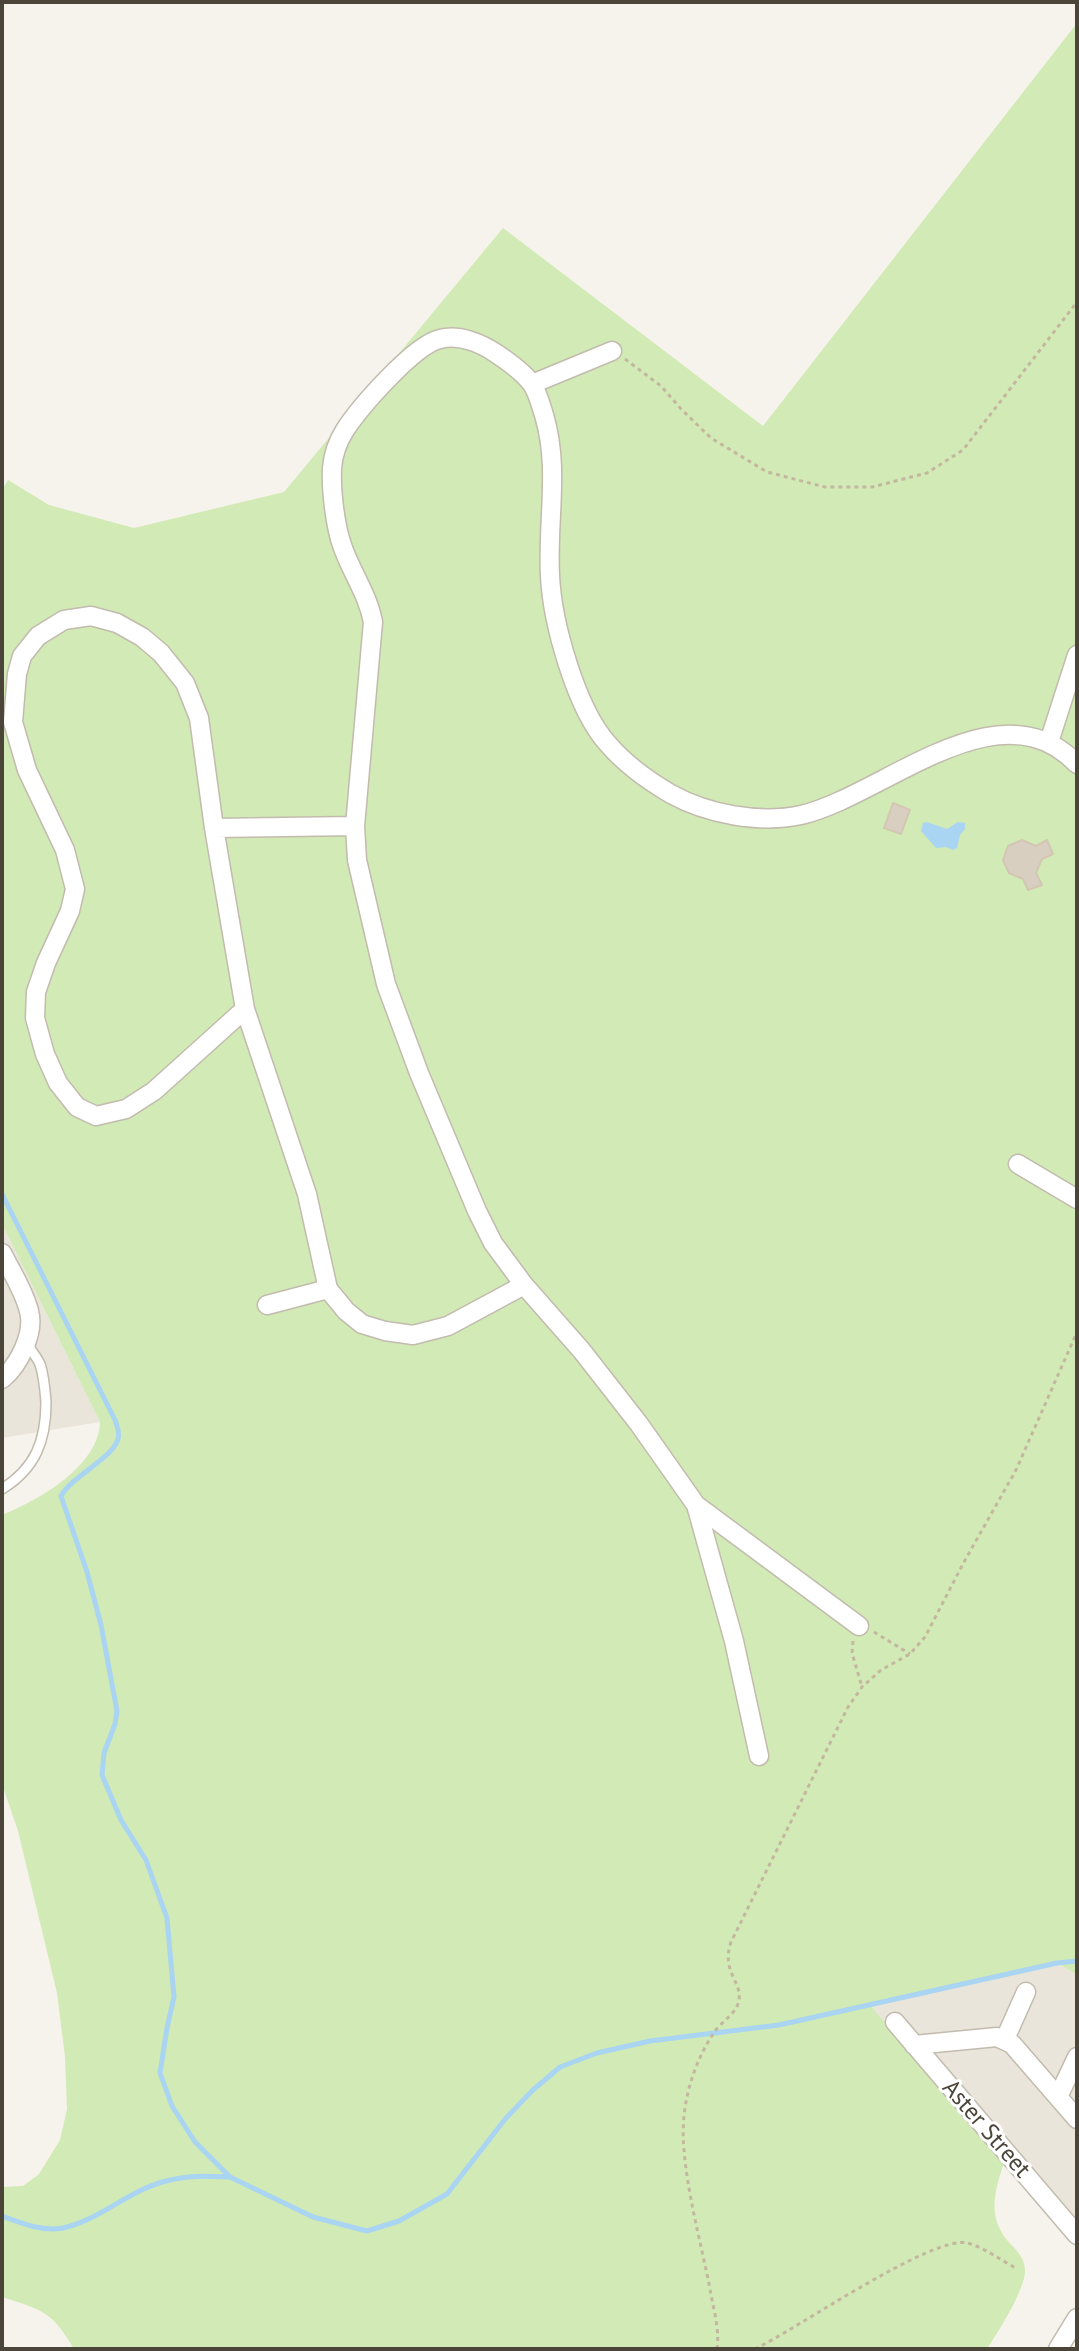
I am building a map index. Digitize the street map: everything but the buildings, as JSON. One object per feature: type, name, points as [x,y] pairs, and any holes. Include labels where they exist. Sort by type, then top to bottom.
[{"type":"street","points":[[859,1626],[696,1505],[582,1351],[524,1285],[493,1243],[477,1211],[391,999],[367,911],[357,860],[355,826],[373,622],[370,606],[342,545],[333,494],[332,466],[339,441],[402,364],[428,343],[443,338],[464,338],[487,347],[511,363],[532,384],[549,430],[553,456],[550,579],[560,636],[571,673],[588,714],[605,742],[626,764],[674,796],[736,816],[767,818],[799,815],[826,806],[937,753],[992,735],[1018,735],[1049,742],[1077,764]]},
{"type":"street","points":[[532,384],[612,351]]},
{"type":"street","points":[[245,1009],[154,1091],[126,1109],[96,1116],[77,1107],[58,1083],[45,1054],[35,1018],[36,992],[70,911],[75,889],[65,850],[27,770],[13,722],[17,674],[22,656],[38,636],[64,620],[91,616],[117,623],[142,637],[161,653],[185,683],[199,718],[245,1009],[307,1194],[328,1289],[346,1311],[362,1324],[413,1335],[448,1326],[524,1285]]},
{"type":"street","points":[[1049,742],[1077,655]]},
{"type":"street","points":[[214,828],[355,826]]},
{"type":"street","points":[[1018,1164],[1077,1199]]},
{"type":"street","points":[[2,1253],[8,1279],[29,1311],[30,1325],[26,1342],[5,1376]]},
{"type":"street","points":[[267,1305],[328,1289]]},
{"type":"street","points":[[696,1505],[734,1641],[759,1756]]},
{"type":"street","points":[[1005,2039],[1026,1992]]},
{"type":"street","name":"Aster Street","points":[[895,2022],[1077,2235]]},
{"type":"street","points":[[914,2045],[997,2037],[1005,2039],[1077,2119]]},
{"type":"street","points":[[1058,2097],[1077,2057]]},
{"type":"lane","points":[[2,1489],[26,1468],[38,1452],[43,1438],[45,1386],[39,1362],[26,1342]]},
{"type":"path","points":[[612,351],[661,386],[711,438],[767,472],[825,487],[872,487],[927,473],[963,450],[1077,302]]},
{"type":"path","points":[[717,2349],[716,2321],[684,2147],[684,2119],[694,2069],[714,2032],[739,2003],[739,1993],[727,1959],[731,1942],[848,1707],[862,1687],[881,1670],[910,1654],[932,1625],[1016,1470],[1077,1332]]},
{"type":"path","points":[[862,1687],[852,1653],[859,1626],[886,1638],[910,1654]]},
{"type":"path","points":[[755,2349],[931,2249],[951,2243],[966,2243],[1016,2268]]},
{"type":"shaded area","points":[[2,1224],[100,1422],[2,1438]]},
{"type":"shaded area","points":[[1057,1963],[1077,1975],[1077,2249],[871,2006]]},
{"type":"green space","points":[[1077,23],[1077,1975],[1057,1963],[871,2006],[1004,2163],[996,2192],[995,2212],[1001,2231],[1023,2262],[1025,2271],[1021,2289],[987,2349],[74,2349],[52,2319],[27,2305],[2,2297],[2,2187],[23,2186],[39,2174],[60,2140],[67,2109],[65,2057],[57,1993],[18,1831],[2,1784],[2,1515],[49,1491],[78,1467],[97,1438],[100,1422],[2,1224],[2,490],[8,480],[49,505],[134,528],[284,492],[503,228],[763,426]]},
{"type":"water","points":[[958,822],[965,823],[957,848],[936,848],[921,831],[923,823],[947,829]]},
{"type":"waterway","points":[[2,1194],[118,1430],[119,1437],[108,1453],[61,1496],[101,1625],[117,1711],[104,1753],[102,1775],[121,1820],[146,1860],[167,1918],[174,1997],[160,2073],[172,2106],[195,2142],[230,2177],[313,2217],[367,2231],[399,2221],[447,2194],[506,2118],[560,2067],[597,2053],[650,2041],[779,2025],[1077,1961]]},
{"type":"waterway","points":[[2,2216],[39,2228],[63,2228],[90,2219],[152,2185],[189,2177],[229,2177]]}]
